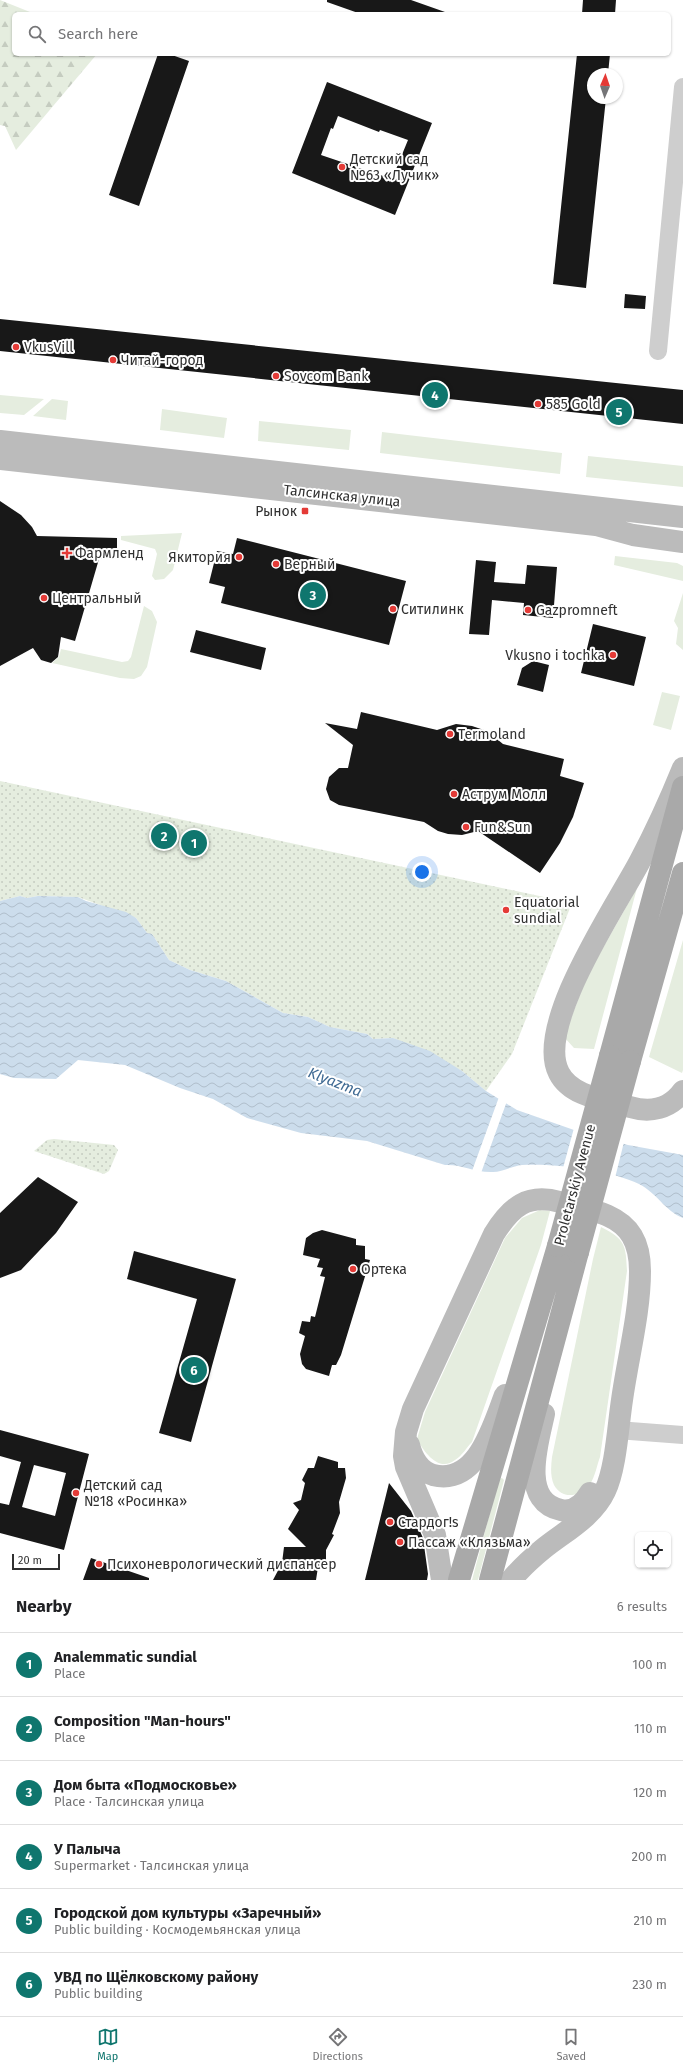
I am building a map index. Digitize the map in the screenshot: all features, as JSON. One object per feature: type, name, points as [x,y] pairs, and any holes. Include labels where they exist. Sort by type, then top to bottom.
[{"type":"main road","name":"Талсинская улица","points":[[0,441],[683,517]]},
{"type":"main road","name":"Талсинская улица","points":[[0,459],[596,525],[633,535],[683,542]]},
{"type":"main road","points":[[683,768],[656,831],[598,935],[571,989],[557,1028],[553,1048],[555,1064],[563,1080],[570,1086],[584,1093],[638,1110],[648,1110],[666,1106],[674,1101],[683,1091]]},
{"type":"main road","name":"Proletarskiy Avenue","points":[[490,1580],[569,1289],[568,1249],[610,1056],[683,787]]},
{"type":"main road","name":"Proletarskiy Avenue","points":[[459,1580],[547,1286],[568,1249],[630,1061],[683,873]]},
{"type":"main road","points":[[442,1580],[435,1535],[406,1467],[404,1456],[406,1432],[423,1387],[494,1234],[510,1211],[522,1203],[542,1199],[554,1200],[615,1219],[624,1225],[632,1236],[638,1250],[640,1271],[637,1301],[618,1430],[607,1486],[600,1500],[589,1513],[520,1569],[511,1580]]},
{"type":"main road","points":[[406,1432],[411,1453],[421,1468],[430,1474],[445,1477],[452,1476],[458,1474],[472,1462],[488,1439],[547,1286]]},
{"type":"main road","points":[[569,1289],[536,1452],[535,1485],[538,1494],[543,1501],[552,1508],[570,1510],[586,1499],[614,1454]]},
{"type":"street","points":[[658,351],[683,87]]},
{"type":"street","points":[[618,1430],[683,1435]]},
{"type":"green space","points":[[0,0],[30,12],[12,12],[12,56],[95,56],[16,150],[5,126],[0,125]]},
{"type":"green space","points":[[0,395],[44,399],[24,415],[0,413]]},
{"type":"green space","points":[[52,399],[68,401],[66,420],[33,416]]},
{"type":"green space","points":[[162,409],[227,418],[224,438],[160,430]]},
{"type":"green space","points":[[259,421],[351,430],[349,450],[258,441]]},
{"type":"green space","points":[[382,432],[562,453],[560,474],[380,453]]},
{"type":"green space","points":[[588,456],[683,466],[683,487],[586,477]]},
{"type":"green space","points":[[182,533],[173,570],[164,579],[155,580],[152,576],[157,554],[155,549],[121,540],[121,536]]},
{"type":"green space","points":[[615,556],[677,563],[683,566],[683,581],[614,565]]},
{"type":"green space","points":[[683,593],[683,650],[676,644],[678,628],[674,621]]},
{"type":"green space","points":[[144,606],[152,611],[157,622],[147,667],[141,676],[134,679],[120,678],[52,663],[59,657],[61,649],[122,662],[128,661],[131,657]]},
{"type":"green space","points":[[662,692],[680,696],[671,730],[653,725]]},
{"type":"green space","points":[[0,781],[572,903],[512,1054],[486,1091],[462,1071],[393,1038],[373,1039],[367,1034],[330,1027],[308,1017],[283,1013],[226,981],[190,970],[169,960],[152,934],[147,933],[136,918],[78,897],[38,896],[27,898],[20,896],[0,901]]},
{"type":"green space","points":[[637,888],[594,1049],[574,1048],[564,1037],[587,976]]},
{"type":"green space","points":[[683,940],[683,1070],[682,1073],[649,1057]]},
{"type":"green space","points":[[54,1139],[114,1145],[118,1150],[109,1171],[104,1174],[34,1151],[47,1140]]},
{"type":"green space","points":[[540,1210],[550,1211],[541,1245],[472,1442],[458,1458],[449,1463],[443,1464],[428,1455],[417,1439],[425,1412],[505,1238],[522,1218]]},
{"type":"green space","points":[[601,1227],[615,1235],[623,1244],[626,1255],[627,1271],[600,1457],[595,1474],[590,1484],[577,1494],[567,1495],[558,1490],[554,1485],[551,1475],[552,1457]]},
{"type":"green space","points":[[502,1478],[504,1480],[478,1580],[472,1580],[499,1479]]},
{"type":"water","name":"Klyazma","points":[[20,896],[27,898],[38,896],[78,897],[86,901],[126,912],[136,918],[147,933],[152,934],[169,960],[190,970],[226,981],[283,1013],[308,1017],[330,1027],[367,1034],[373,1039],[393,1038],[430,1051],[462,1071],[486,1091],[517,1110],[574,1130],[628,1145],[683,1155],[683,1218],[671,1211],[651,1192],[639,1184],[613,1175],[582,1168],[549,1165],[522,1165],[496,1172],[487,1172],[445,1165],[367,1141],[301,1133],[247,1118],[213,1099],[180,1088],[125,1065],[78,1060],[56,1079],[14,1078],[0,1074],[0,901]]},
{"type":"pier","points":[[499,1097],[507,1101],[481,1173],[472,1171]]},
{"type":"pier","points":[[574,1128],[624,1142],[615,1178],[563,1168]]},
{"type":"building","points":[[327,0],[411,0],[445,12],[355,12],[327,2]]},
{"type":"building","points":[[583,0],[616,0],[615,12],[582,12]]},
{"type":"building","points":[[157,56],[175,56],[189,61],[139,206],[109,195]]},
{"type":"building","points":[[577,56],[610,56],[609,68],[587,68],[587,104],[605,104],[586,288],[553,284]]},
{"type":"building","points":[[327,82],[432,123],[395,215],[292,173]],"holes":[[[338,116],[379,132],[380,130],[408,140],[392,179],[321,155],[331,128],[333,129]]]},
{"type":"building","points":[[625,294],[646,296],[645,309],[624,308]]},
{"type":"building","points":[[0,319],[683,390],[683,424],[0,351]]},
{"type":"building","name":"Центральный","points":[[0,501],[21,515],[32,527],[37,536],[117,538],[117,558],[99,559],[75,641],[61,637],[58,657],[51,663],[41,660],[33,648],[0,666]]},
{"type":"building","points":[[237,538],[406,581],[389,645],[221,603],[225,587],[209,583],[217,551],[233,554]]},
{"type":"building","points":[[476,560],[496,562],[494,582],[525,584],[527,565],[557,567],[553,618],[523,615],[524,603],[492,600],[489,635],[469,634]]},
{"type":"building","name":"Vkusno i tochka","points":[[593,624],[646,637],[634,686],[581,673]]},
{"type":"building","points":[[196,630],[266,648],[261,670],[190,652]]},
{"type":"building","points":[[533,661],[549,665],[543,692],[517,685],[522,668]]},
{"type":"building","name":"Аструм Молл","points":[[361,712],[437,730],[456,724],[472,726],[487,731],[503,744],[564,759],[560,776],[584,783],[573,817],[560,843],[540,873],[478,831],[462,835],[448,834],[438,831],[424,822],[339,805],[330,800],[326,789],[329,777],[339,768],[348,768],[353,745],[325,723],[357,729]]},
{"type":"building","points":[[38,1177],[78,1202],[56,1233],[21,1270],[0,1278],[0,1213]]},
{"type":"building","points":[[322,1230],[356,1239],[356,1245],[365,1246],[365,1259],[370,1260],[341,1355],[336,1365],[332,1365],[329,1376],[306,1369],[302,1364],[300,1354],[305,1336],[299,1333],[302,1321],[310,1322],[311,1316],[315,1317],[325,1277],[320,1276],[323,1268],[317,1267],[320,1259],[303,1255],[306,1238],[313,1233]]},
{"type":"building","points":[[134,1251],[236,1279],[191,1442],[159,1433],[197,1299],[127,1279]]},
{"type":"building","points":[[0,1430],[89,1454],[64,1550],[0,1533],[0,1503],[9,1505],[21,1462],[0,1456]],"holes":[[[34,1465],[66,1473],[55,1516],[22,1507]]]},
{"type":"building","points":[[318,1456],[338,1462],[338,1468],[345,1468],[346,1478],[339,1502],[340,1513],[332,1534],[334,1535],[326,1550],[326,1567],[324,1565],[323,1567],[318,1567],[316,1580],[273,1580],[282,1563],[284,1547],[306,1547],[288,1529],[299,1510],[293,1503],[301,1500],[305,1483],[302,1480],[308,1468],[314,1468]]},
{"type":"building","name":"Пассаж «Клязьма»","points":[[389,1483],[411,1511],[423,1538],[428,1574],[427,1580],[365,1580]]},
{"type":"building","name":"Психоневрологический диспансер","points":[[91,1558],[149,1578],[149,1580],[83,1580]]},
{"type":"place","name":"Детский сад №63 «Лучик»","points":[[342,167]]},
{"type":"place","name":"VkusVill","points":[[16,347]]},
{"type":"place","name":"Читай-город","points":[[113,360]]},
{"type":"place","name":"Sovcom Bank","points":[[276,376]]},
{"type":"place","name":"У Палыча","points":[[435,395]]},
{"type":"place","name":"585 Gold","points":[[538,404]]},
{"type":"place","name":"Городской дом культуры «Заречный»","points":[[619,412]]},
{"type":"place","name":"Рынок","points":[[305,511]]},
{"type":"place","name":"Фармленд","points":[[67,553]]},
{"type":"place","name":"Якитория","points":[[239,557]]},
{"type":"place","name":"Верный","points":[[276,564]]},
{"type":"place","name":"Дом быта «Подмосковье»","points":[[313,595]]},
{"type":"place","name":"Центральный","points":[[44,598]]},
{"type":"place","name":"Ситилинк","points":[[393,609]]},
{"type":"place","name":"Gazpromneft","points":[[528,610]]},
{"type":"place","name":"Vkusno i tochka","points":[[613,655]]},
{"type":"place","name":"Termoland","points":[[450,734]]},
{"type":"place","name":"Аструм Молл","points":[[454,794]]},
{"type":"place","name":"Fun&Sun","points":[[466,827]]},
{"type":"place","name":"Composition \"Man-hours\"","points":[[164,836]]},
{"type":"place","name":"Analemmatic sundial","points":[[194,843]]},
{"type":"place","name":"Equatorial sundial","points":[[506,910]]},
{"type":"place","name":"Ортека","points":[[353,1269]]},
{"type":"place","name":"УВД по Щёлковскому району","points":[[194,1370]]},
{"type":"place","name":"Детский сад №18 «Росинка»","points":[[76,1493]]},
{"type":"place","name":"Стардог!s","points":[[390,1522]]},
{"type":"place","name":"Пассаж «Клязьма»","points":[[400,1542]]},
{"type":"place","name":"Психоневрологический диспансер","points":[[99,1564]]}]
